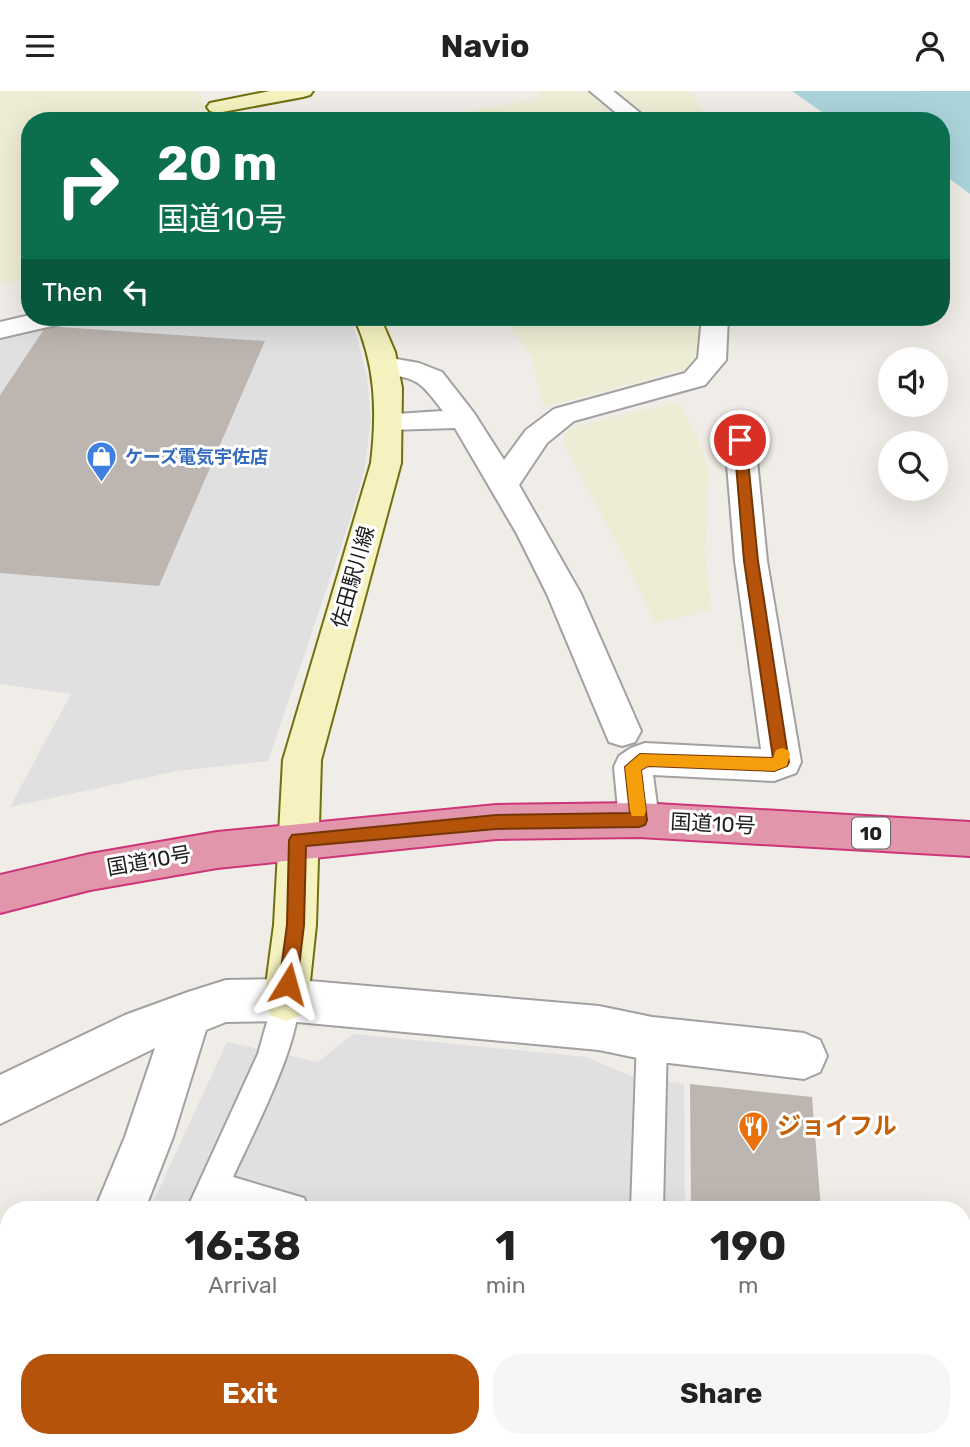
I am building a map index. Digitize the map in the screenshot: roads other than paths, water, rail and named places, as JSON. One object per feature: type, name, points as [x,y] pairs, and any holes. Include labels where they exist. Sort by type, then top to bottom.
[{"type":"highway","name":"国道10号","points":[[0,894],[154,860],[298,840],[496,822],[639,820],[970,839]]},
{"type":"main road","points":[[217,106],[303,91]]},
{"type":"main road","name":"佐田駅川線","points":[[286,1000],[295,925],[302,760],[386,463],[390,397],[383,352],[370,326]]},
{"type":"street","points":[[600,91],[628,112]]},
{"type":"street","points":[[0,330],[21,325]]},
{"type":"street","points":[[504,484],[533,437],[548,423],[564,415],[695,379],[712,361],[714,326]]},
{"type":"street","points":[[385,365],[419,371],[432,378],[464,419],[533,534],[579,625],[622,731]]},
{"type":"street","points":[[389,421],[464,419]]},
{"type":"street","points":[[639,820],[633,767],[645,759],[774,765],[782,762],[751,561],[740,440]]},
{"type":"street","points":[[0,1100],[141,1031],[226,1001],[286,1000],[599,1028],[652,1039],[804,1056]]},
{"type":"street","points":[[124,1201],[159,1110],[188,1014]]},
{"type":"lane","points":[[231,1201],[208,1198],[271,1058],[280,1032],[286,1000]]},
{"type":"lane","points":[[647,1201],[652,1039]]},
{"type":"water","points":[[792,91],[970,91],[970,194],[950,179],[950,112],[822,112]]},
{"type":"place","name":"ケーズ電気宇佐店","points":[[102,484]]},
{"type":"place","name":"ジョイフル","points":[[754,1153]]}]
